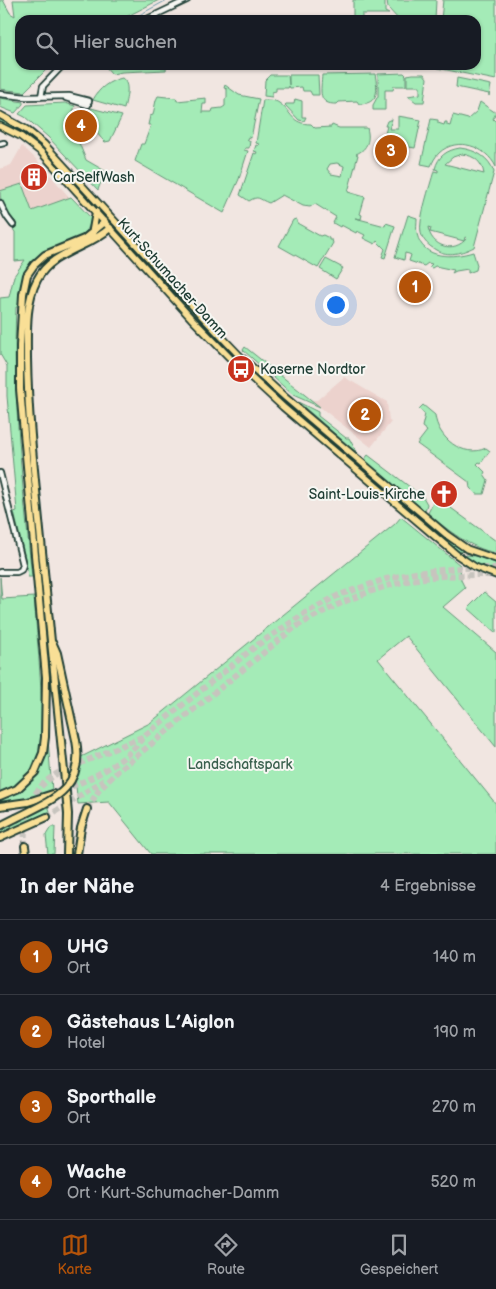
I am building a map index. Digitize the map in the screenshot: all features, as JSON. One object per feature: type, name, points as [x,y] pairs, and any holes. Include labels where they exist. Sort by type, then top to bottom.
[{"type":"highway","points":[[92,235],[96,212]]},
{"type":"highway","points":[[0,796],[17,789],[35,772],[43,753],[46,737],[46,677],[20,389],[20,346],[24,281],[34,264],[45,255],[84,239],[108,225]]},
{"type":"highway","points":[[67,854],[68,814],[32,450],[28,373],[28,319],[33,289],[38,277],[47,266],[59,256],[90,243],[108,225]]},
{"type":"highway","points":[[0,826],[55,798],[70,784],[77,764],[76,740],[57,653],[51,641]]},
{"type":"highway","points":[[0,806],[28,802],[53,794]]},
{"type":"highway","points":[[77,854],[81,828],[87,808]]},
{"type":"highway","points":[[0,838],[46,817]]},
{"type":"highway","points":[[25,846],[26,854]]},
{"type":"main road","name":"Kurt-Schumacher-Damm","points":[[0,115],[21,126],[40,140],[190,304],[236,352],[286,398],[447,535],[467,549],[496,559]]},
{"type":"main road","name":"Kurt-Schumacher-Damm","points":[[0,126],[20,136],[41,152],[191,318],[230,358],[283,407],[452,551],[475,567],[496,575]]},
{"type":"main road","points":[[108,225],[114,219]]},
{"type":"main road","points":[[230,358],[236,352]]},
{"type":"street","points":[[156,15],[187,0]]},
{"type":"street","points":[[40,97],[43,86],[58,70]]},
{"type":"street","points":[[0,94],[40,97],[68,96],[89,103]]},
{"type":"street","points":[[0,203],[6,217],[13,225]]},
{"type":"street","points":[[0,472],[22,561],[20,571],[0,572]]},
{"type":"shaded area","points":[[22,146],[70,198],[32,211],[12,188],[0,191],[0,169],[11,165]]},
{"type":"shaded area","points":[[344,377],[387,402],[389,421],[391,422],[371,447],[311,400],[317,400]]},
{"type":"green space","points":[[0,0],[3,0],[10,13],[15,16],[15,70],[46,70],[24,92],[0,89]]},
{"type":"green space","points":[[13,0],[159,0],[130,15],[15,16]]},
{"type":"green space","points":[[353,0],[385,0],[385,12],[389,14],[362,14],[353,15]]},
{"type":"green space","points":[[387,0],[436,0],[435,15],[394,15],[388,8]]},
{"type":"green space","points":[[443,0],[496,0],[496,80],[447,70],[481,70],[481,15],[442,15]]},
{"type":"green space","points":[[108,70],[166,70],[122,72],[112,74]]},
{"type":"green space","points":[[404,73],[406,75],[406,86],[394,86],[393,90],[385,90],[385,110],[373,110],[373,105],[378,96],[378,74]]},
{"type":"green space","points":[[375,74],[377,91],[374,99],[370,102],[359,104],[357,101],[331,104],[323,99],[321,91],[322,75]]},
{"type":"green space","points":[[424,74],[427,78],[424,102],[416,102],[408,96],[420,94],[420,86],[407,86],[407,75]]},
{"type":"green space","points":[[270,75],[288,75],[289,85],[289,75],[318,75],[319,95],[312,95],[310,91],[303,91],[302,87],[290,88],[289,86],[288,88],[276,88],[276,91],[272,92],[272,97],[264,96],[265,80]]},
{"type":"green space","points":[[122,78],[127,88],[124,109],[93,100],[105,86]]},
{"type":"green space","points":[[457,78],[491,85],[489,96],[489,94],[456,87]]},
{"type":"green space","points":[[225,85],[239,95],[259,99],[251,138],[248,137],[247,139],[250,141],[249,148],[244,150],[248,151],[239,179],[224,213],[135,161],[151,125],[148,125],[150,116],[153,115],[158,96],[176,98],[177,101],[206,98],[206,104],[203,104],[202,112],[212,112],[213,109],[225,106],[227,89],[224,88]]},
{"type":"green space","points":[[0,98],[23,102],[23,104],[15,113],[0,107]]},
{"type":"green space","points":[[295,99],[302,101],[302,117],[306,117],[304,121],[299,120],[285,105],[294,104]]},
{"type":"green space","points":[[263,100],[277,102],[296,120],[304,124],[311,124],[315,128],[331,127],[332,125],[339,128],[367,128],[367,143],[356,154],[358,155],[348,192],[365,197],[360,214],[362,215],[361,219],[355,218],[385,226],[386,223],[395,226],[385,258],[382,257],[385,249],[377,241],[375,244],[363,238],[365,235],[357,231],[356,233],[333,223],[336,217],[315,204],[310,207],[303,206],[282,195],[269,203],[259,198],[249,201],[240,195],[254,153],[256,154],[257,152],[254,151],[256,145],[258,146],[259,144],[256,143]],"holes":[[[337,163],[344,166],[342,176],[331,174],[327,169],[330,164]]]},
{"type":"green space","points":[[480,102],[496,113],[493,119],[496,122],[496,167],[478,149],[462,144],[446,148],[434,159],[431,166],[421,164],[431,119],[438,120],[438,123],[444,125],[447,122],[447,125],[450,126],[453,115],[468,119],[477,111]]},
{"type":"green space","points":[[65,103],[75,106],[73,112],[77,114],[80,130],[75,133],[86,160],[105,171],[98,190],[48,137],[19,114],[27,105]]},
{"type":"green space","points":[[91,108],[122,116],[110,141],[105,142],[98,135],[92,123]]},
{"type":"green space","points":[[398,116],[421,120],[415,148],[409,147],[405,141],[388,137],[385,134],[387,121],[392,119],[389,129],[398,129]]},
{"type":"green space","points":[[0,119],[31,138],[45,150],[107,218],[44,151],[25,135],[0,123]]},
{"type":"green space","points":[[455,149],[466,149],[481,155],[489,162],[494,172],[474,247],[450,254],[436,250],[429,245],[422,236],[421,227],[434,171],[438,172],[435,169],[436,164],[444,154]],"holes":[[[462,154],[471,156],[480,163],[484,174],[445,164],[453,157]],[[428,227],[431,228],[430,232],[464,241],[456,246],[444,246],[434,239],[430,234]]]},
{"type":"green space","points":[[22,184],[32,211],[71,197],[92,219],[86,232],[78,240],[47,252],[32,263],[24,277],[20,307],[16,307],[17,409],[32,577],[28,577],[14,512],[17,511],[7,396],[7,366],[0,354],[0,298],[9,297],[14,276],[25,260],[15,261],[15,232],[12,228],[16,222],[4,208],[0,191]]},
{"type":"green space","points":[[408,215],[417,218],[417,234],[425,249],[432,253],[448,256],[473,252],[477,265],[476,270],[468,273],[468,269],[452,273],[454,270],[435,266],[432,268],[429,267],[432,264],[428,263],[424,266],[409,261],[411,255],[409,254],[405,253],[404,260],[395,257]]},
{"type":"green space","points":[[296,219],[297,223],[320,236],[323,235],[332,240],[333,243],[318,268],[279,246],[293,220]]},
{"type":"green space","points":[[118,231],[230,350],[188,310]]},
{"type":"green space","points":[[326,259],[343,268],[336,279],[320,269]]},
{"type":"green space","points":[[245,347],[320,407],[293,395],[243,350]]},
{"type":"green space","points":[[239,358],[419,516],[416,517],[277,397],[237,360]]},
{"type":"green space","points":[[298,402],[318,412],[318,416],[346,438],[349,438],[357,453]]},
{"type":"green space","points":[[423,405],[435,415],[441,431],[453,444],[469,451],[486,448],[490,451],[481,463],[477,464],[485,472],[484,474],[488,480],[484,494],[476,494],[470,488],[469,482],[417,444],[427,431],[422,427],[425,414],[419,409]]},
{"type":"green space","points":[[368,455],[423,497],[427,504],[425,511],[364,460]]},
{"type":"green space","points":[[436,497],[496,541],[496,553],[468,543],[428,513]]},
{"type":"green space","name":"Landschaftspark","points":[[401,517],[460,565],[461,580],[465,588],[443,607],[496,652],[496,747],[406,636],[378,659],[496,804],[496,854],[151,854],[109,802],[78,804],[73,761],[150,723],[395,524]]},
{"type":"green space","points":[[424,519],[466,552],[457,551],[422,521]]},
{"type":"green space","points":[[466,555],[496,562],[496,572],[478,565],[465,557]]},
{"type":"green space","points":[[0,577],[2,599],[34,597],[41,686],[42,748],[36,764],[28,775],[18,784],[0,793]]},
{"type":"green space","points":[[484,592],[496,602],[496,633],[468,608]]},
{"type":"green space","points":[[48,739],[52,791],[0,804],[0,799],[26,785],[36,774],[44,758]]},
{"type":"green space","points":[[48,806],[50,811],[0,835],[0,830]]},
{"type":"green space","points":[[51,827],[55,827],[54,854],[48,854],[46,835]]},
{"type":"waterway","points":[[139,15],[167,0]]},
{"type":"tunnel","points":[[25,846],[25,823],[30,803],[35,794],[50,778],[144,736],[256,646],[305,613],[339,595],[386,579],[415,573],[459,568],[496,568]]},
{"type":"tunnel","points":[[87,809],[99,790],[118,771],[294,628],[311,618],[365,593],[403,582],[442,576],[496,575]]},
{"type":"tunnel","points":[[63,790],[96,775],[118,762],[143,737]]},
{"type":"tunnel","points":[[47,817],[104,780]]},
{"type":"place","name":"Wache","points":[[81,126]]},
{"type":"place","name":"Sporthalle","points":[[391,151]]},
{"type":"place","name":"CarSelfWash","points":[[34,177]]},
{"type":"place","name":"UHG","points":[[415,287]]},
{"type":"place","name":"Kaserne Nordtor","points":[[241,369]]},
{"type":"place","name":"Gästehaus L’Aiglon","points":[[365,415]]},
{"type":"place","name":"Saint-Louis-Kirche","points":[[444,494]]}]
